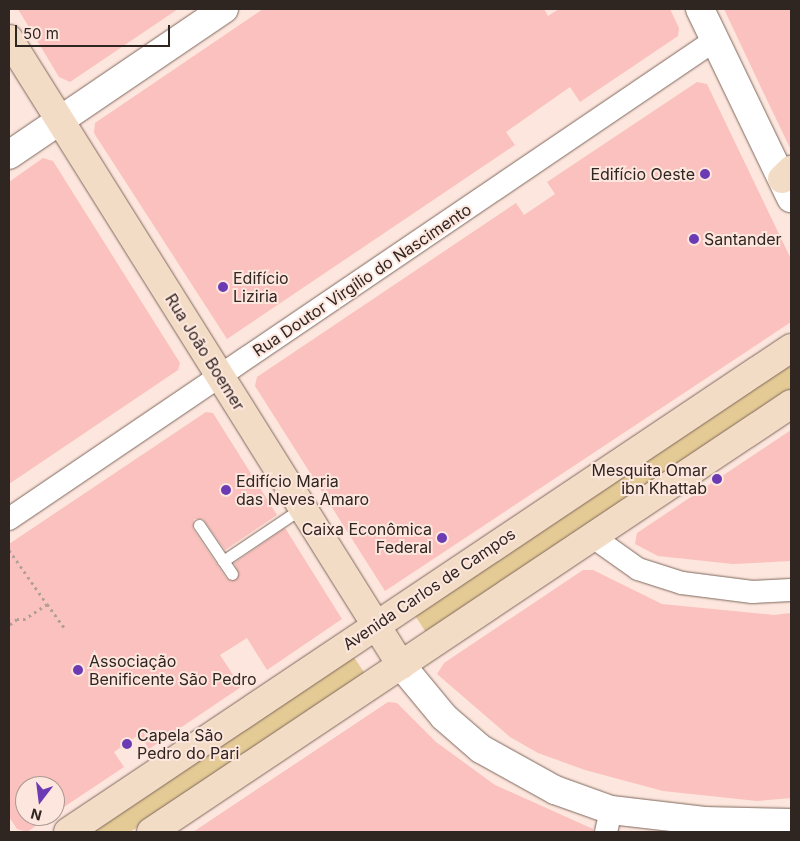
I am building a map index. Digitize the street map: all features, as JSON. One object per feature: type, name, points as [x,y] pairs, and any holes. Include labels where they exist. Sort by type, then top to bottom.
[{"type":"main road","name":"Rua João Boemer","points":[[9,39],[401,665]]},
{"type":"main road","name":"Avenida Carlos de Campos","points":[[68,832],[791,348]]},
{"type":"main road","points":[[151,832],[791,404]]},
{"type":"street","points":[[9,156],[224,9]]},
{"type":"street","points":[[700,9],[788,183]]},
{"type":"street","name":"Rua Doutor Virgílio do Nascimento","points":[[9,519],[715,40]]},
{"type":"street","points":[[593,536],[638,569],[682,584],[752,592],[791,590]]},
{"type":"street","points":[[401,665],[444,717],[501,762],[555,790],[608,821],[791,823]]},
{"type":"lane","points":[[223,561],[302,508]]},
{"type":"lane","points":[[199,525],[232,574]]},
{"type":"path","points":[[9,550],[64,628]]},
{"type":"path","points":[[9,625],[17,619],[25,619],[47,604]]},
{"type":"shaded area","points":[[791,362],[791,390],[427,634],[414,614]]},
{"type":"shaded area","points":[[353,656],[366,675],[130,832],[89,832]]},
{"type":"building","points":[[18,9],[178,9],[70,82],[59,77]]},
{"type":"building","points":[[263,9],[544,9],[548,16],[559,9],[670,9],[679,28],[678,36],[580,102],[570,87],[506,132],[515,145],[227,339],[94,133],[95,123]]},
{"type":"building","points":[[724,9],[791,9],[791,150],[767,100]]},
{"type":"building","points":[[697,82],[707,84],[791,259],[791,322],[385,591],[255,386],[257,377],[516,203],[524,215],[555,194],[547,182]]},
{"type":"building","points":[[43,158],[53,161],[180,363],[178,370],[9,484],[9,182]]},
{"type":"building","points":[[206,412],[213,413],[277,515],[225,550],[203,519],[194,519],[193,529],[226,578],[232,581],[239,574],[234,563],[285,528],[342,619],[267,670],[247,638],[220,655],[241,687],[149,749],[140,734],[114,752],[124,767],[65,806],[65,776],[15,776],[15,826],[9,817],[9,544]]},
{"type":"building","points":[[791,430],[791,561],[733,564],[658,556],[635,544],[637,533]]},
{"type":"building","points":[[583,570],[593,570],[662,604],[774,615],[791,613],[791,798],[757,801],[663,791],[585,770],[538,753],[510,737],[437,674],[444,663]]},
{"type":"building","points":[[388,702],[397,703],[436,742],[495,785],[593,829],[593,832],[193,832]]},
{"type":"building","points":[[15,826],[36,826],[27,832],[17,829]]},
{"type":"place","name":"Edifício Oeste","points":[[705,174]]},
{"type":"place","name":"Santander","points":[[694,239]]},
{"type":"place","name":"Edifício Liziria","points":[[223,287]]},
{"type":"place","name":"Mesquita Omar ibn Khattab","points":[[717,479]]},
{"type":"place","name":"Edifício Maria das Neves Amaro","points":[[226,490]]},
{"type":"place","name":"Caixa Econômica Federal","points":[[442,538]]},
{"type":"place","name":"Associação Benificente São Pedro","points":[[78,670]]},
{"type":"place","name":"Capela São Pedro do Pari","points":[[127,744]]}]
